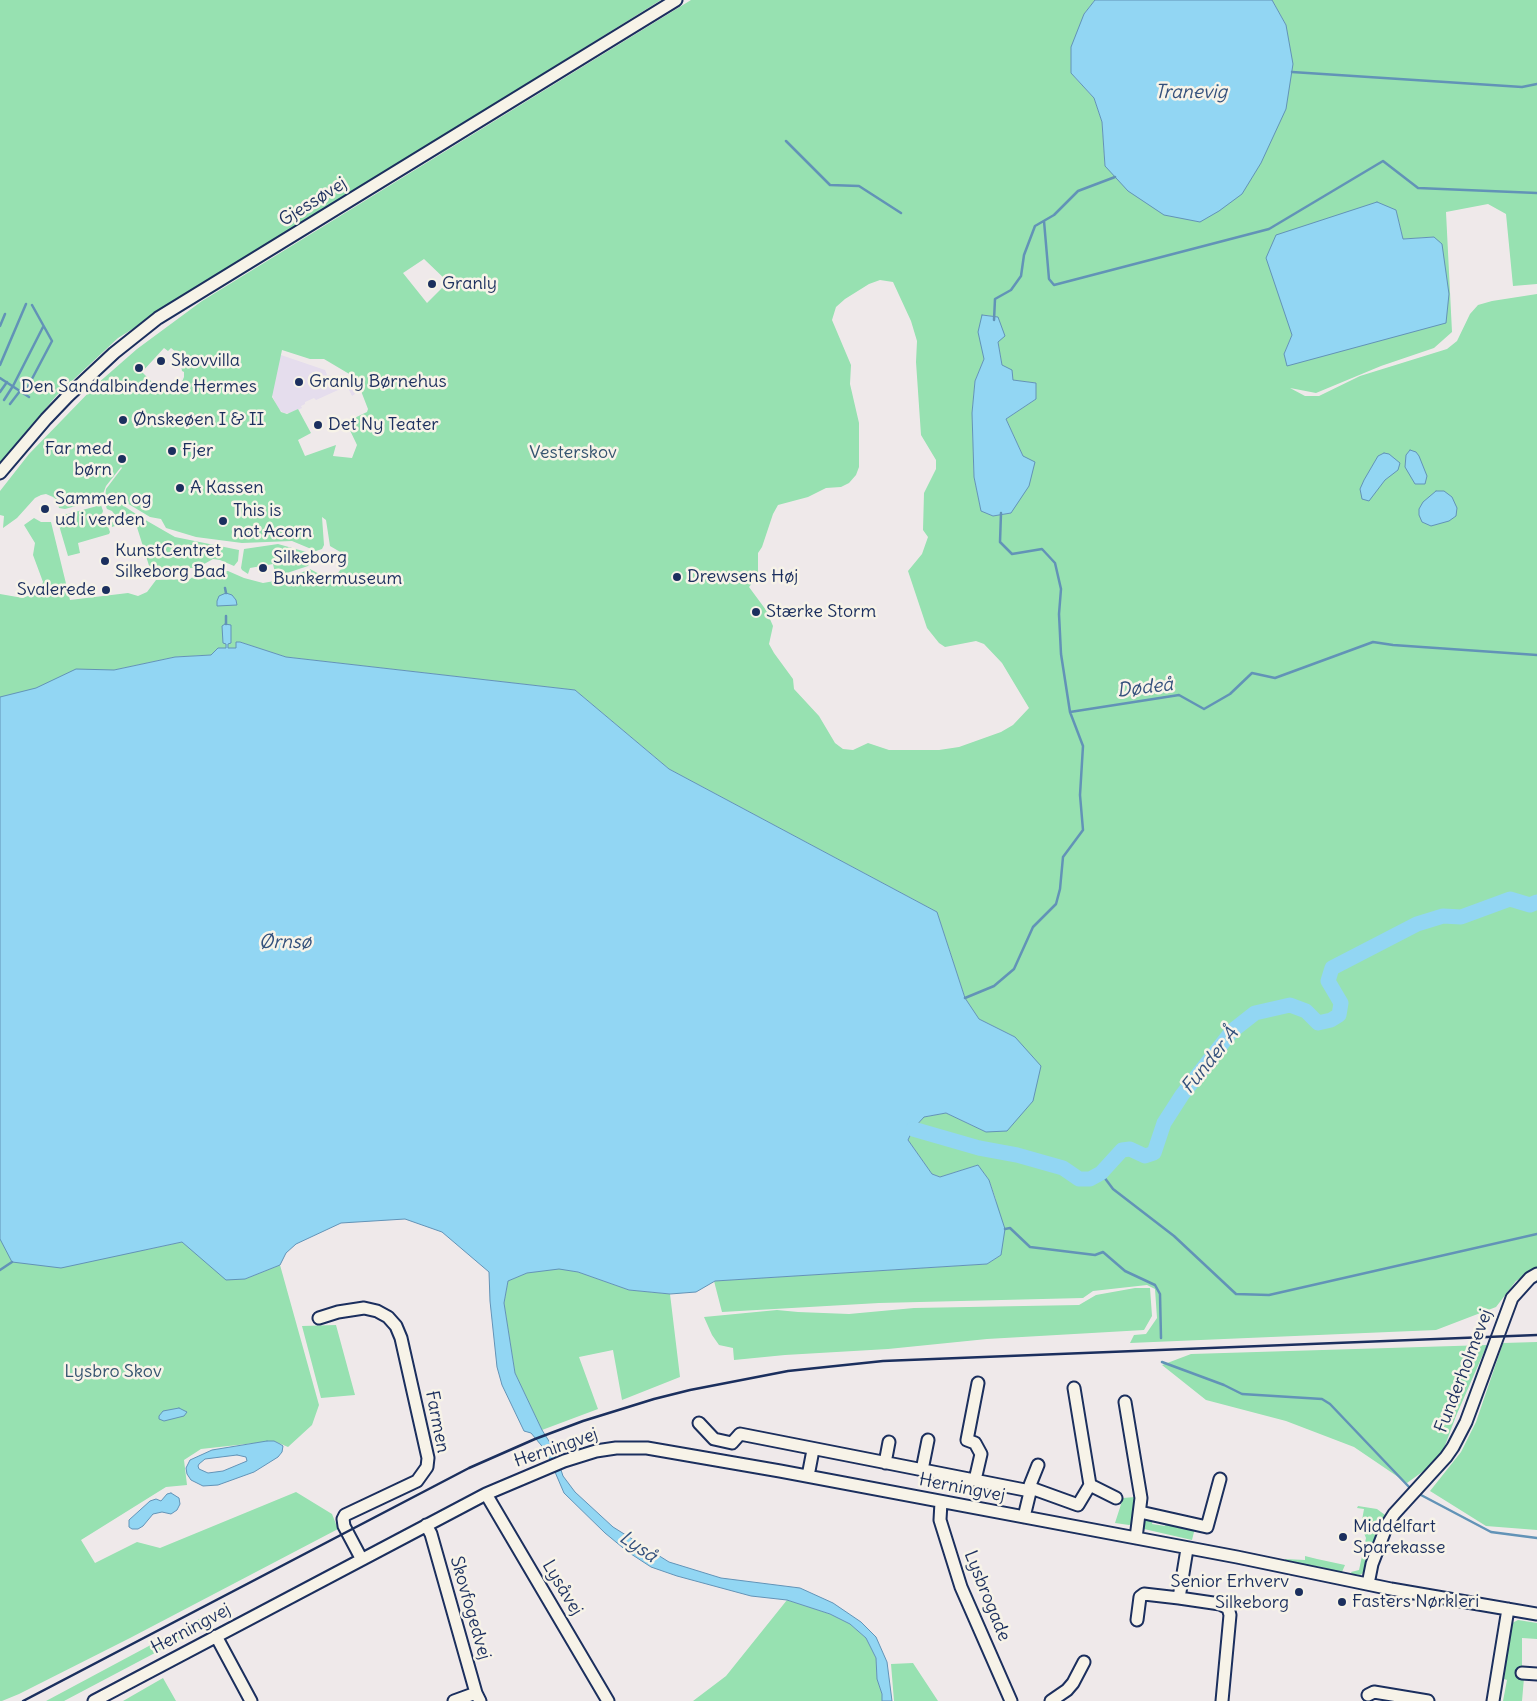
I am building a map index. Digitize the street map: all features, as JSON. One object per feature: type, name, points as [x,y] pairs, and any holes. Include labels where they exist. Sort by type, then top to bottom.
[{"type":"street","name":"Gjessøvej","points":[[0,473],[46,418],[68,396],[114,353],[158,318],[676,0]]},
{"type":"street","name":"Funderholmevej","points":[[1368,1584],[1372,1564],[1387,1525],[1394,1514],[1454,1447],[1466,1422],[1512,1298],[1530,1278],[1537,1274]]},
{"type":"street","name":"Farmen","points":[[319,1318],[338,1312],[364,1308],[383,1314],[396,1326],[400,1335],[428,1458],[427,1467],[417,1481],[345,1515],[343,1519],[344,1526],[361,1558]]},
{"type":"street","points":[[975,1480],[981,1454],[975,1443],[967,1440],[978,1383]]},
{"type":"street","points":[[699,1423],[714,1439],[732,1443],[740,1434],[813,1450],[1030,1489],[1078,1505],[1090,1485],[1074,1388]]},
{"type":"street","points":[[1125,1402],[1141,1498],[1136,1538]]},
{"type":"street","points":[[922,1470],[928,1440]]},
{"type":"street","points":[[885,1462],[889,1442]]},
{"type":"street","name":"Herningvej","points":[[94,1701],[361,1558],[486,1494],[564,1461],[613,1448],[647,1448],[808,1476],[1368,1584],[1537,1614]]},
{"type":"street","points":[[808,1476],[813,1450]]},
{"type":"street","points":[[1024,1517],[1030,1485],[1038,1465]]},
{"type":"street","points":[[1140,1512],[1207,1526],[1220,1479]]},
{"type":"street","points":[[1090,1485],[1116,1498]]},
{"type":"street","name":"Lysåvej","points":[[486,1494],[608,1701]]},
{"type":"street","name":"Lysbrogade","points":[[941,1502],[940,1520],[961,1587],[1011,1701]]},
{"type":"street","name":"Skovfogedvej","points":[[426,1525],[431,1534],[478,1697]]},
{"type":"street","points":[[1179,1598],[1187,1549]]},
{"type":"street","points":[[1137,1620],[1140,1597],[1144,1594],[1220,1604],[1228,1608],[1230,1616],[1222,1701]]},
{"type":"street","points":[[1493,1701],[1508,1609]]},
{"type":"street","points":[[216,1636],[250,1701]]},
{"type":"street","points":[[1051,1701],[1073,1683],[1084,1662]]},
{"type":"street","points":[[1522,1673],[1537,1674]]},
{"type":"street","points":[[1368,1695],[1374,1692],[1428,1701]]},
{"type":"street","points":[[454,1701],[478,1697]]},
{"type":"shaded area","name":"Granly Børnehus","points":[[281,355],[325,370],[327,375],[340,378],[351,386],[355,394],[352,396],[347,386],[316,400],[314,398],[305,402],[301,406],[302,408],[290,413],[284,413],[278,409],[270,390],[223,361]]},
{"type":"green space","points":[[0,0],[661,0],[118,338],[57,395],[0,463]]},
{"type":"green space","name":"Vesterskov","points":[[691,0],[1095,0],[1084,14],[1071,73],[1094,98],[1102,122],[1105,166],[1286,25],[1272,0],[1537,0],[1537,284],[1513,286],[1506,214],[1488,204],[1446,212],[1452,332],[1434,348],[1381,366],[1316,393],[1290,388],[1305,396],[1319,396],[1360,376],[1447,349],[1457,341],[1470,314],[1478,305],[1537,294],[1537,1268],[1516,1281],[1496,1307],[1436,1330],[1130,1343],[1134,1335],[1146,1334],[1157,1318],[1155,1289],[1147,1285],[1093,1291],[1083,1298],[879,1303],[722,1312],[714,1281],[987,1264],[1001,1255],[996,1200],[989,1180],[978,1165],[940,1177],[932,1174],[908,1140],[913,1129],[924,1117],[946,1113],[986,1132],[1015,1037],[979,1019],[965,998],[937,912],[669,769],[575,690],[286,657],[240,642],[236,648],[228,648],[228,644],[226,644],[226,648],[218,648],[211,655],[175,657],[114,670],[0,713],[0,594],[23,598],[37,592],[43,582],[33,555],[35,543],[24,525],[34,518],[41,522],[51,522],[70,600],[128,593],[138,596],[147,592],[156,580],[190,579],[200,572],[228,571],[263,583],[286,579],[310,569],[321,575],[338,573],[347,561],[342,553],[330,546],[326,520],[322,517],[324,545],[322,549],[316,551],[292,541],[242,543],[196,537],[166,528],[161,519],[150,517],[117,497],[105,498],[106,489],[121,467],[106,486],[101,499],[65,509],[59,508],[57,500],[53,497],[46,494],[41,495],[35,498],[17,518],[3,528],[4,516],[0,515],[0,491],[29,454],[97,384],[137,349],[202,301]],"holes":[[[1396,210],[1403,239],[1434,237],[1284,354],[1292,335]],[[424,259],[448,282],[427,303],[403,273]],[[880,280],[893,282],[911,321],[917,341],[916,362],[921,435],[936,460],[936,469],[924,493],[923,530],[928,537],[922,554],[908,571],[927,628],[939,643],[945,647],[976,641],[984,644],[1002,663],[1029,708],[1013,725],[1001,732],[959,747],[939,750],[889,750],[868,743],[853,750],[843,749],[835,743],[819,716],[794,689],[793,679],[769,644],[773,626],[766,610],[749,587],[758,576],[758,553],[778,505],[808,497],[826,488],[841,487],[849,483],[856,475],[859,467],[859,423],[850,384],[851,365],[832,320],[836,307],[869,284]],[[983,315],[998,317],[998,342],[1002,365],[1012,380],[1036,383],[1036,399],[1006,419],[1023,456],[1011,513],[993,516],[981,510],[974,477],[972,413],[975,381],[984,359]],[[164,348],[168,351],[171,348],[186,360],[181,366],[184,372],[181,384],[174,388],[161,384],[156,395],[151,390],[152,382],[142,372]],[[282,350],[310,359],[324,359],[356,378],[368,409],[367,412],[346,422],[357,445],[352,458],[333,456],[336,445],[305,456],[298,440],[311,433],[298,409],[287,414],[281,412],[272,397]]]},
{"type":"green space","points":[[115,500],[136,514],[133,520],[112,527],[111,523],[115,520],[115,515],[107,509],[105,504]]},
{"type":"green space","points":[[101,505],[103,511],[101,517],[103,522],[107,524],[109,534],[78,543],[80,553],[68,556],[58,522],[60,516]]},
{"type":"green space","points":[[142,518],[175,537],[239,550],[238,561],[234,566],[213,559],[197,568],[175,568],[165,576],[153,575],[136,524]]},
{"type":"green space","points":[[278,544],[310,553],[313,557],[308,566],[287,573],[275,573],[273,564],[250,568],[248,574],[242,570],[244,549]]},
{"type":"green space","name":"Lysbro Skov","points":[[0,1221],[145,1250],[182,1242],[245,1279],[280,1265],[319,1405],[312,1425],[288,1447],[274,1441],[201,1449],[184,1460],[187,1485],[166,1487],[81,1540],[95,1563],[137,1542],[160,1548],[296,1492],[332,1514],[338,1529],[130,1638],[2,1701],[0,1701]]},
{"type":"green space","points":[[559,1268],[578,1272],[629,1290],[670,1294],[680,1377],[622,1400],[613,1350],[579,1357],[598,1409],[542,1430],[515,1373],[504,1303],[508,1281],[527,1273]]},
{"type":"green space","points":[[1135,1288],[1150,1288],[1152,1316],[1144,1330],[987,1339],[888,1349],[734,1360],[733,1348],[719,1345],[704,1317],[777,1310],[849,1314],[914,1308],[1079,1305],[1096,1295]]},
{"type":"green space","points":[[336,1325],[355,1395],[321,1398],[302,1326]]},
{"type":"green space","points":[[1537,1342],[1537,1530],[1486,1526],[1430,1491],[1461,1452],[1476,1422],[1503,1343]]},
{"type":"green space","points":[[1487,1345],[1456,1416],[1440,1459],[1407,1483],[1354,1447],[1286,1421],[1206,1400],[1162,1365],[1191,1354]]},
{"type":"green space","points":[[1135,1497],[1133,1524],[1115,1523],[1123,1498]]},
{"type":"green space","points":[[1358,1506],[1377,1509],[1385,1515],[1385,1521],[1366,1571],[1360,1575],[1352,1574],[1351,1572],[1359,1570],[1366,1538],[1361,1526],[1364,1509],[1357,1508]]},
{"type":"green space","points":[[1149,1517],[1153,1519],[1152,1524],[1165,1526],[1167,1522],[1195,1528],[1192,1540],[1144,1529],[1142,1522]]},
{"type":"green space","points":[[1305,1556],[1345,1565],[1342,1572],[1340,1572],[1285,1561],[1285,1559],[1305,1560]]},
{"type":"green space","points":[[787,1600],[830,1614],[850,1624],[866,1638],[876,1658],[877,1678],[882,1701],[693,1701],[726,1676]]},
{"type":"green space","points":[[203,1617],[206,1626],[64,1701],[46,1701]]},
{"type":"green space","points":[[1518,1620],[1537,1623],[1537,1639],[1522,1638],[1522,1677],[1524,1678],[1522,1701],[1503,1701],[1507,1680],[1504,1679],[1508,1635],[1510,1626]]},
{"type":"green space","points":[[913,1663],[938,1701],[894,1701],[891,1664]]},
{"type":"green space","points":[[163,1678],[176,1701],[123,1701]]},
{"type":"water","name":"Tranevig","points":[[1095,0],[1272,0],[1286,25],[1293,64],[1286,109],[1261,163],[1242,194],[1200,222],[1164,215],[1128,191],[1105,166],[1102,122],[1094,98],[1071,73],[1071,47],[1084,14]]},
{"type":"water","points":[[1377,202],[1396,210],[1403,239],[1434,237],[1442,244],[1449,294],[1446,323],[1287,366],[1284,354],[1292,335],[1266,258],[1276,235]]},
{"type":"water","points":[[982,315],[998,317],[1005,336],[998,342],[1002,365],[1012,370],[1013,380],[1036,383],[1036,399],[1006,419],[1023,456],[1035,462],[1029,486],[1011,513],[993,516],[981,511],[974,477],[972,413],[975,381],[984,359],[978,332]]},
{"type":"water","points":[[1410,450],[1416,452],[1419,456],[1427,476],[1425,484],[1415,484],[1405,467],[1406,455]]},
{"type":"water","points":[[1384,453],[1389,454],[1400,463],[1398,470],[1385,480],[1369,501],[1362,499],[1360,489],[1364,480],[1378,456]]},
{"type":"water","points":[[1436,491],[1444,491],[1452,497],[1457,508],[1456,516],[1449,521],[1431,526],[1422,522],[1419,509],[1423,502]]},
{"type":"water","points":[[226,593],[232,595],[237,605],[217,606],[219,596]]},
{"type":"water","name":"Ørnsø","points":[[225,624],[231,625],[231,643],[228,644],[228,648],[236,648],[236,642],[240,642],[286,657],[575,690],[669,769],[937,912],[965,998],[979,1019],[1015,1037],[1041,1066],[1033,1101],[1007,1131],[986,1132],[946,1113],[924,1117],[913,1129],[908,1140],[932,1174],[940,1177],[978,1165],[989,1180],[1005,1229],[1001,1255],[987,1264],[715,1281],[696,1292],[670,1294],[629,1290],[578,1272],[559,1269],[527,1273],[508,1281],[504,1303],[515,1373],[542,1430],[554,1449],[563,1476],[575,1492],[613,1527],[669,1562],[721,1578],[800,1588],[833,1603],[861,1622],[876,1637],[887,1662],[892,1701],[882,1701],[882,1694],[877,1679],[876,1658],[866,1638],[850,1624],[830,1614],[787,1600],[751,1596],[651,1567],[628,1552],[605,1533],[564,1493],[546,1451],[531,1433],[524,1431],[502,1385],[497,1367],[489,1272],[442,1232],[405,1219],[341,1223],[296,1244],[286,1253],[280,1265],[245,1279],[226,1280],[182,1242],[61,1268],[12,1262],[0,1239],[0,697],[36,688],[76,669],[114,670],[175,657],[211,655],[218,648],[226,648],[226,644],[223,643],[222,626]]},
{"type":"water","points":[[179,1408],[187,1412],[184,1416],[164,1421],[159,1419],[163,1411]]},
{"type":"water","points":[[267,1441],[274,1441],[283,1446],[282,1452],[278,1457],[254,1472],[218,1485],[203,1486],[191,1480],[186,1468],[190,1460],[212,1450]],"holes":[[[237,1455],[246,1457],[247,1461],[223,1471],[208,1473],[199,1469],[198,1466],[205,1459]]]},
{"type":"water","points":[[171,1493],[179,1498],[180,1504],[177,1510],[171,1514],[162,1512],[153,1514],[138,1529],[129,1527],[129,1520],[150,1501],[156,1499],[161,1501],[167,1494]]},
{"type":"waterway","points":[[1292,72],[1522,87],[1537,84]]},
{"type":"waterway","points":[[786,141],[830,185],[859,186],[901,213]]},
{"type":"waterway","points":[[1044,221],[1049,279],[1054,285],[1269,229],[1383,161],[1418,188],[1537,193]]},
{"type":"waterway","points":[[994,320],[995,299],[1011,290],[1021,276],[1024,255],[1035,226],[1054,215],[1078,191],[1115,177]]},
{"type":"waterway","points":[[0,365],[26,304]]},
{"type":"waterway","points":[[24,394],[52,341],[32,305]]},
{"type":"waterway","points":[[0,326],[5,314]]},
{"type":"waterway","points":[[4,400],[43,327]]},
{"type":"waterway","points":[[0,378],[29,397]]},
{"type":"waterway","points":[[0,392],[7,382]]},
{"type":"waterway","points":[[10,404],[20,391]]},
{"type":"waterway","points":[[1001,513],[1000,542],[1012,554],[1042,549],[1055,563],[1061,589],[1059,614],[1061,654],[1070,712]]},
{"type":"waterway","points":[[225,588],[226,593]]},
{"type":"waterway","points":[[226,616],[226,624]]},
{"type":"waterway","name":"Dødeå","points":[[965,998],[994,986],[1014,969],[1033,927],[1056,904],[1060,889],[1063,857],[1083,830],[1080,795],[1083,746],[1070,712],[1179,695],[1204,709],[1230,694],[1252,673],[1275,678],[1373,642],[1537,655]]},
{"type":"waterway","name":"Funder Å","points":[[913,1129],[979,1148],[1017,1155],[1063,1168],[1079,1179],[1090,1179],[1101,1173],[1122,1150],[1130,1149],[1145,1156],[1154,1153],[1164,1123],[1182,1095],[1232,1031],[1255,1013],[1290,1005],[1306,1011],[1318,1023],[1331,1020],[1339,1015],[1341,1003],[1328,981],[1332,968],[1417,924],[1443,916],[1461,917],[1510,899],[1530,905],[1537,902]]},
{"type":"waterway","points":[[1101,1173],[1113,1189],[1174,1236],[1236,1294],[1269,1295],[1537,1234]]},
{"type":"waterway","points":[[1005,1229],[1010,1228],[1030,1247],[1095,1255],[1103,1252],[1125,1271],[1155,1285],[1160,1294],[1161,1338]]},
{"type":"waterway","points":[[0,1270],[12,1262]]},
{"type":"waterway","points":[[1162,1362],[1224,1385],[1242,1394],[1322,1399],[1330,1404],[1410,1488]]},
{"type":"waterway","points":[[1421,1495],[1491,1532],[1537,1538]]},
{"type":"railway","points":[[23,1701],[469,1468],[535,1439],[583,1421],[690,1390],[788,1371],[883,1361],[1537,1335]]},
{"type":"place","name":"Granly","points":[[432,284]]},
{"type":"place","name":"Skovvilla","points":[[161,361]]},
{"type":"place","name":"Den Sandalbindende Hermes","points":[[139,368]]},
{"type":"place","name":"Granly Børnehus","points":[[299,382]]},
{"type":"place","name":"Ønskeøen I & II","points":[[123,420]]},
{"type":"place","name":"Det Ny Teater","points":[[318,425]]},
{"type":"place","name":"Fjer","points":[[172,451]]},
{"type":"place","name":"Far med børn","points":[[122,459]]},
{"type":"place","name":"A Kassen","points":[[180,488]]},
{"type":"place","name":"Sammen og ud i verden","points":[[45,509]]},
{"type":"place","name":"This is not Acorn","points":[[223,521]]},
{"type":"place","name":"KunstCentret Silkeborg Bad","points":[[105,561]]},
{"type":"place","name":"Silkeborg Bunkermuseum","points":[[263,568]]},
{"type":"place","name":"Drewsens Høj","points":[[677,577]]},
{"type":"place","name":"Svalerede","points":[[106,590]]},
{"type":"place","name":"Stærke Storm","points":[[756,612]]},
{"type":"place","name":"Middelfart Sparekasse","points":[[1343,1537]]},
{"type":"place","name":"Senior Erhverv Silkeborg","points":[[1299,1592]]},
{"type":"place","name":"Fasters Nørkleri","points":[[1342,1602]]},
{"type":"water label","name":"Lyså","points":[[638,1547]]}]
